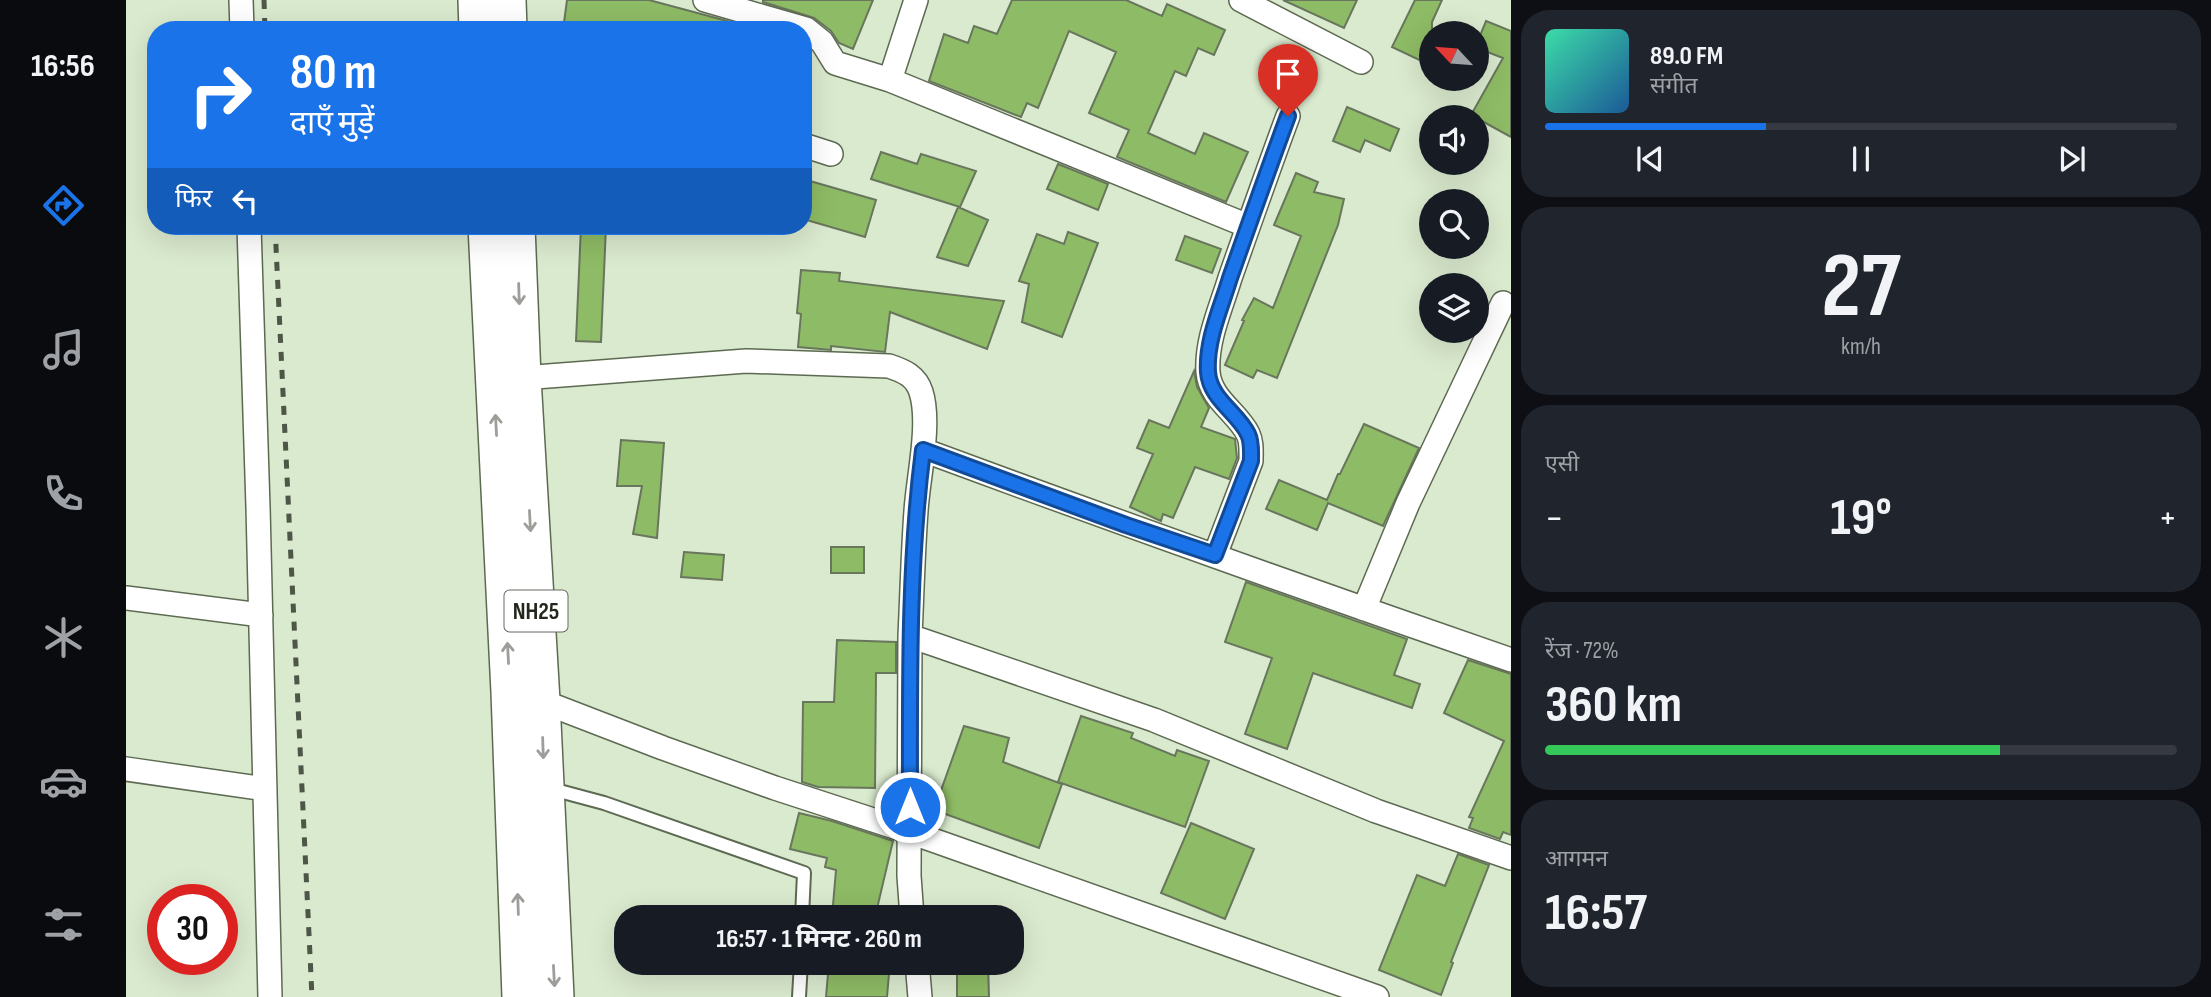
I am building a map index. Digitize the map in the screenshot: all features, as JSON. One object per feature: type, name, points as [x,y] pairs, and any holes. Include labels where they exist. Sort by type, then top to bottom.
[{"type":"main road","points":[[477,0],[478,21]]},
{"type":"main road","points":[[507,0],[508,21]]},
{"type":"main road","name":"NH25","points":[[487,235],[510,692],[521,997]]},
{"type":"main road","name":"NH25","points":[[516,235],[555,997]]},
{"type":"street","points":[[241,0],[242,21]]},
{"type":"street","points":[[705,0],[778,21]]},
{"type":"street","points":[[890,80],[916,0]]},
{"type":"street","points":[[1241,0],[1361,62]]},
{"type":"street","points":[[812,34],[822,42],[835,63],[890,80],[1248,226]]},
{"type":"street","points":[[1215,555],[1251,461],[1251,448],[1248,434],[1219,399],[1213,387],[1208,375],[1208,354],[1215,323],[1288,116]]},
{"type":"street","points":[[812,148],[831,154]]},
{"type":"street","points":[[249,235],[270,997]]},
{"type":"street","points":[[1364,609],[1408,503],[1503,303]]},
{"type":"street","points":[[522,378],[746,361],[889,366],[915,379],[921,389],[924,403],[910,636],[911,905]]},
{"type":"street","points":[[923,450],[1126,525],[1511,660]]},
{"type":"street","points":[[126,598],[261,615]]},
{"type":"street","points":[[910,636],[1154,720],[1376,811],[1511,858]]},
{"type":"street","points":[[541,701],[713,766],[910,832],[1377,997]]},
{"type":"street","points":[[126,769],[265,789]]},
{"type":"street","points":[[917,975],[920,997]]},
{"type":"lane","points":[[545,787],[604,803],[804,873],[803,905]]},
{"type":"lane","points":[[799,997],[800,975]]},
{"type":"building","points":[[567,0],[649,0],[727,21],[564,21]]},
{"type":"building","points":[[763,0],[873,0],[853,49],[839,43],[831,31],[814,18]]},
{"type":"building","points":[[1012,0],[1126,0],[1162,16],[1167,4],[1225,30],[1214,55],[1198,48],[1186,76],[1175,71],[1148,133],[1195,154],[1204,133],[1248,152],[1226,202],[1117,157],[1129,130],[1089,113],[1116,52],[1069,31],[1038,108],[1027,103],[1021,117],[929,81],[944,34],[968,43],[974,26],[997,34]]},
{"type":"building","points":[[1283,0],[1357,0],[1344,28]]},
{"type":"building","points":[[1415,0],[1442,0],[1432,21],[1419,21],[1419,60],[1392,47]]},
{"type":"building","points":[[1489,22],[1511,31],[1511,137],[1489,125],[1489,105],[1477,105],[1484,91],[1489,91],[1489,83],[1503,58],[1489,53]]},
{"type":"building","points":[[1347,107],[1399,129],[1390,151],[1365,140],[1360,152],[1333,141]]},
{"type":"building","points":[[881,152],[917,164],[921,154],[976,171],[960,207],[871,179]]},
{"type":"building","points":[[1058,164],[1108,184],[1098,210],[1047,189]]},
{"type":"building","points":[[1296,173],[1318,182],[1314,192],[1344,199],[1338,225],[1277,378],[1257,370],[1253,378],[1225,365],[1244,321],[1242,320],[1254,298],[1273,308],[1301,236],[1274,225]]},
{"type":"building","points":[[812,182],[876,200],[865,237],[812,222]]},
{"type":"building","points":[[958,207],[988,220],[968,266],[937,257]]},
{"type":"building","points":[[1068,232],[1098,243],[1062,337],[1022,322],[1029,284],[1019,281],[1037,234],[1064,244]]},
{"type":"building","points":[[581,235],[606,235],[601,342],[576,341]]},
{"type":"building","points":[[1185,236],[1221,249],[1212,273],[1176,260]]},
{"type":"building","points":[[801,270],[840,273],[839,281],[1004,301],[987,349],[890,312],[885,352],[831,346],[831,350],[798,347],[801,314],[797,313]]},
{"type":"building","points":[[1194,371],[1197,387],[1209,408],[1201,427],[1235,439],[1237,458],[1229,479],[1195,467],[1173,518],[1163,514],[1161,521],[1130,507],[1153,454],[1137,448],[1149,420],[1169,428]]},
{"type":"building","points":[[1364,424],[1419,448],[1383,526],[1328,503],[1317,530],[1266,509],[1279,480],[1327,500]]},
{"type":"building","points":[[621,440],[664,443],[657,538],[633,534],[642,486],[617,486]]},
{"type":"building","points":[[831,547],[864,547],[864,573],[831,573]]},
{"type":"building","points":[[684,552],[724,555],[722,580],[681,577]]},
{"type":"building","points":[[1246,582],[1407,639],[1394,675],[1420,684],[1412,708],[1313,673],[1287,749],[1245,734],[1272,658],[1225,642]]},
{"type":"building","points":[[837,640],[896,642],[896,673],[876,673],[875,788],[818,787],[802,782],[803,702],[834,702]]},
{"type":"building","points":[[1468,660],[1511,674],[1511,835],[1503,832],[1500,839],[1469,828],[1473,818],[1469,817],[1504,741],[1444,713]]},
{"type":"building","points":[[1081,716],[1133,733],[1131,738],[1175,756],[1177,750],[1209,761],[1185,827],[1058,782]]},
{"type":"building","points":[[964,726],[1009,738],[1003,762],[1062,784],[1039,848],[934,810]]},
{"type":"building","points":[[799,813],[893,841],[878,905],[833,905],[836,870],[825,867],[827,858],[790,849]]},
{"type":"building","points":[[1191,823],[1254,849],[1225,919],[1161,893]]},
{"type":"building","points":[[1458,854],[1489,865],[1441,995],[1379,970],[1417,875],[1445,886]]},
{"type":"building","points":[[828,975],[889,975],[887,997],[826,997]]},
{"type":"building","points":[[957,975],[988,975],[989,997],[957,997]]},
{"type":"railway","points":[[264,0],[265,21]]},
{"type":"railway","points":[[275,235],[312,997]]},
{"type":"route","points":[[910,807],[910,636],[916,509],[923,450],[1215,555],[1251,461],[1251,448],[1248,434],[1219,399],[1213,387],[1208,375],[1208,354],[1215,323],[1288,116]]}]
